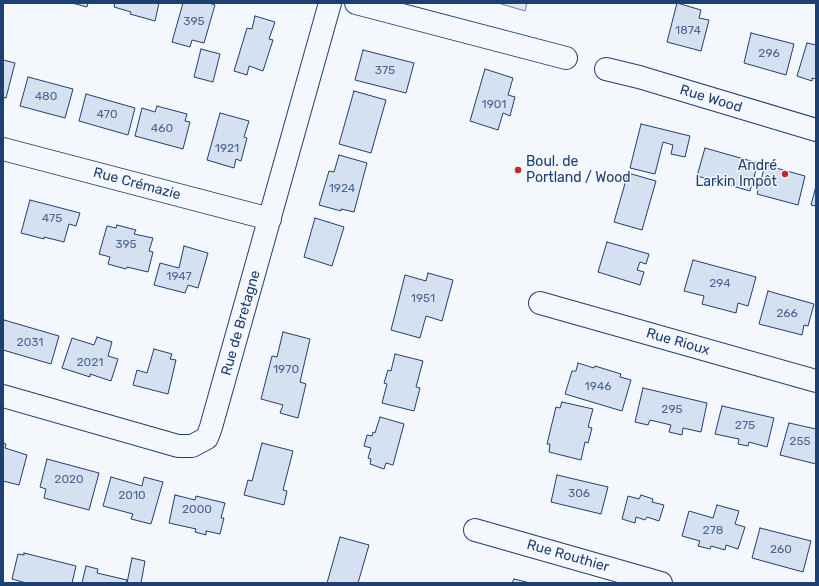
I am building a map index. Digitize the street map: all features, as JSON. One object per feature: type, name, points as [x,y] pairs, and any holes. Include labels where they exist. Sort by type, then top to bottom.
[{"type":"street","name":"Rue de Bretagne","points":[[3,396],[178,446],[192,446],[207,438],[330,3]]},
{"type":"street","points":[[356,3],[566,58]]},
{"type":"street","name":"Rue Wood","points":[[606,68],[816,130]]},
{"type":"street","name":"Rue Crémazie","points":[[3,149],[270,219]]},
{"type":"street","name":"Rue Rioux","points":[[540,303],[816,381]]},
{"type":"street","name":"Rue Routhier","points":[[475,530],[661,583]]},
{"type":"shaded area","points":[[498,3],[527,3],[525,11]]},
{"type":"building","points":[[72,3],[88,3],[87,7]]},
{"type":"building","points":[[115,3],[159,3],[155,21],[130,14],[131,12],[114,7]]},
{"type":"building","points":[[183,3],[209,3],[215,5],[204,43],[192,40],[190,47],[172,42]]},
{"type":"building","points":[[677,3],[701,10],[699,18],[709,20],[701,51],[667,42]]},
{"type":"building","points":[[255,16],[275,22],[269,39],[273,40],[263,71],[249,66],[247,75],[234,71],[247,28],[252,29]]},
{"type":"building","points":[[751,33],[794,44],[786,75],[744,63]]},
{"type":"building","points":[[807,43],[816,45],[816,79],[812,78],[812,81],[797,76]]},
{"type":"building","points":[[201,49],[220,54],[213,82],[194,77]]},
{"type":"building","points":[[363,50],[414,63],[406,93],[355,80]]},
{"type":"building","points":[[3,60],[15,63],[6,98],[3,97]]},
{"type":"building","points":[[485,69],[513,78],[508,95],[515,97],[510,116],[503,113],[498,130],[470,121]]},
{"type":"building","points":[[28,77],[73,89],[65,118],[20,106]]},
{"type":"building","points":[[354,91],[386,100],[371,153],[339,144]]},
{"type":"building","points":[[86,94],[135,108],[128,135],[79,121]]},
{"type":"building","points":[[157,106],[187,114],[185,121],[190,122],[183,149],[135,136],[142,108],[155,112]]},
{"type":"building","points":[[220,113],[249,121],[244,137],[247,138],[241,161],[236,159],[234,168],[207,160]]},
{"type":"building","points":[[641,124],[690,136],[685,157],[671,154],[673,145],[663,142],[655,174],[630,168]]},
{"type":"building","points":[[705,148],[758,163],[750,191],[697,176]]},
{"type":"building","points":[[339,155],[367,163],[354,212],[341,209],[341,211],[319,205],[329,171],[334,172]]},
{"type":"building","points":[[765,165],[805,176],[798,205],[757,194]]},
{"type":"building","points":[[628,173],[656,181],[642,230],[614,222]]},
{"type":"building","points":[[816,186],[816,206],[811,205]]},
{"type":"building","points":[[30,200],[80,213],[76,226],[69,224],[64,242],[21,233]]},
{"type":"building","points":[[315,218],[344,227],[332,266],[304,257]]},
{"type":"building","points":[[117,225],[136,230],[134,234],[153,238],[149,251],[153,252],[148,272],[127,267],[126,269],[108,264],[110,257],[99,254],[107,226],[116,228]]},
{"type":"building","points":[[607,242],[649,254],[646,264],[640,262],[637,270],[644,272],[640,285],[598,272]]},
{"type":"building","points":[[184,246],[208,253],[198,288],[188,285],[185,293],[154,285],[160,263],[179,268]]},
{"type":"building","points":[[693,260],[756,277],[748,306],[738,303],[736,313],[702,304],[704,296],[684,291]]},
{"type":"building","points":[[428,273],[453,280],[442,321],[426,316],[420,338],[391,330],[405,275],[426,281]]},
{"type":"building","points":[[768,291],[814,304],[808,326],[804,325],[802,335],[759,324]]},
{"type":"building","points":[[4,320],[59,336],[51,364],[3,350]]},
{"type":"building","points":[[283,332],[310,339],[300,382],[306,384],[298,418],[280,413],[283,405],[261,399],[272,356],[277,357]]},
{"type":"building","points":[[97,337],[112,342],[108,356],[118,359],[111,381],[90,374],[90,377],[62,368],[72,338],[94,345]]},
{"type":"building","points":[[154,349],[172,354],[170,359],[176,360],[168,394],[133,385],[137,370],[147,373]]},
{"type":"building","points":[[395,354],[423,361],[416,387],[420,388],[414,411],[382,403],[387,384],[384,383],[388,370],[391,371]]},
{"type":"building","points":[[578,363],[594,368],[595,366],[621,374],[620,377],[631,380],[622,411],[565,394],[572,371],[576,371]]},
{"type":"building","points":[[643,388],[707,403],[701,432],[683,428],[682,435],[669,432],[671,425],[650,420],[648,425],[635,422]]},
{"type":"building","points":[[562,402],[593,409],[588,427],[592,428],[588,443],[585,442],[581,460],[549,452],[550,444],[547,444],[556,407],[560,408]]},
{"type":"building","points":[[722,406],[774,418],[767,447],[749,442],[748,446],[738,444],[739,439],[715,434]]},
{"type":"building","points":[[380,417],[404,424],[393,465],[386,463],[384,469],[370,464],[371,459],[368,458],[371,448],[364,446],[367,435],[372,436],[373,432],[375,433]]},
{"type":"building","points":[[789,423],[816,429],[816,464],[780,455]]},
{"type":"building","points":[[3,443],[6,444],[5,448],[27,455],[19,485],[3,481]]},
{"type":"building","points":[[262,443],[293,451],[283,490],[287,491],[284,505],[244,495],[248,480],[252,481]]},
{"type":"building","points":[[47,459],[99,473],[89,510],[44,498],[46,489],[40,487]]},
{"type":"building","points":[[557,475],[608,487],[601,514],[551,502]]},
{"type":"building","points":[[111,477],[142,486],[144,477],[163,482],[151,524],[131,519],[133,514],[103,506]]},
{"type":"building","points":[[175,495],[195,500],[196,496],[225,503],[221,518],[224,518],[220,534],[206,531],[206,535],[195,532],[196,529],[169,523]]},
{"type":"building","points":[[641,495],[653,499],[652,502],[664,505],[659,521],[647,517],[645,520],[636,517],[635,523],[622,519],[628,496],[639,499]]},
{"type":"building","points":[[717,505],[739,511],[735,524],[745,527],[738,549],[726,545],[725,550],[711,546],[710,549],[698,546],[700,541],[682,536],[689,511],[713,518]]},
{"type":"building","points":[[760,528],[811,541],[803,572],[752,558]]},
{"type":"building","points":[[340,537],[369,545],[358,583],[327,583]]},
{"type":"building","points":[[24,553],[76,566],[72,583],[26,583],[12,579],[18,554],[24,555]]},
{"type":"building","points":[[132,558],[145,561],[141,583],[127,583]]},
{"type":"building","points":[[86,566],[98,569],[97,573],[127,580],[126,583],[82,583]]},
{"type":"building","points":[[514,579],[530,583],[512,583]]},
{"type":"place","name":"Boul. de Portland / Wood","points":[[518,170]]},
{"type":"place","name":"André Larkin Impôt","points":[[785,174]]}]
